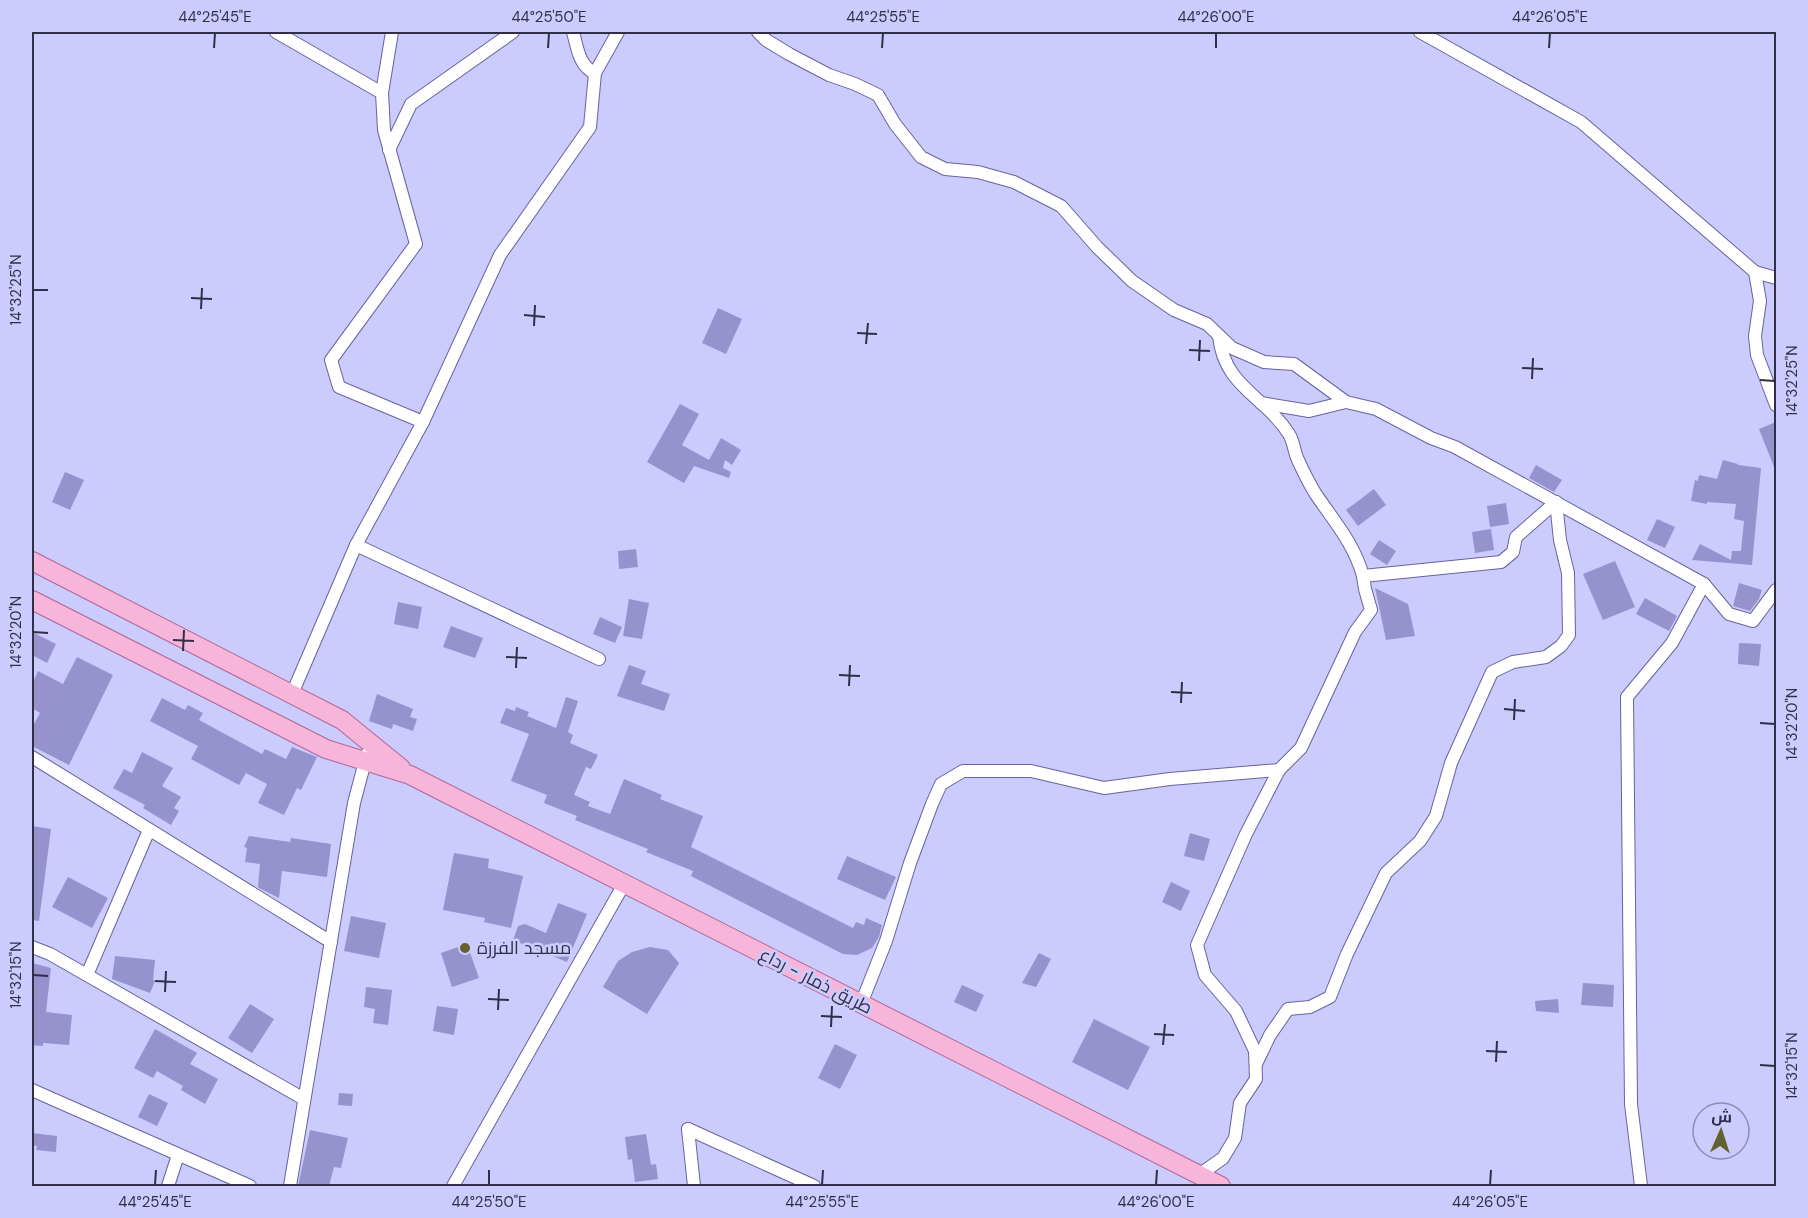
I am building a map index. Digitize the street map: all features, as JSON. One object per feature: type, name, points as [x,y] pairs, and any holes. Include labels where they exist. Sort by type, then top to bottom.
[{"type":"main road","points":[[32,561],[342,720],[410,775]]},
{"type":"main road","points":[[32,600],[326,749],[410,775]]},
{"type":"main road","name":"طريق ذمار - رداع","points":[[410,775],[1221,1186]]},
{"type":"street","points":[[276,32],[382,93]]},
{"type":"street","points":[[392,32],[382,93],[384,130],[416,244],[331,360],[339,387],[423,422]]},
{"type":"street","points":[[389,150],[411,104],[513,32]]},
{"type":"street","points":[[573,32],[583,63],[595,73]]},
{"type":"street","points":[[292,694],[356,545],[423,422],[500,255],[590,127],[595,73],[618,32]]},
{"type":"street","points":[[758,32],[766,40],[789,54],[829,75],[878,95],[895,124],[921,157],[945,169],[978,172],[1014,182],[1061,206],[1097,247],[1132,281],[1173,310],[1207,324],[1232,348],[1264,362],[1294,364],[1346,402],[1376,409],[1481,461],[1704,584],[1729,614],[1753,621],[1776,590]]},
{"type":"street","points":[[1420,32],[1581,122],[1755,272],[1776,278]]},
{"type":"street","points":[[1755,272],[1760,301],[1755,336],[1757,355],[1776,405]]},
{"type":"street","points":[[1199,1175],[1223,1158],[1235,1138],[1240,1103],[1256,1079],[1256,1064],[1255,1051],[1236,1011],[1205,975],[1197,945],[1242,844],[1279,770],[1301,748],[1355,632],[1371,610],[1359,560],[1343,531],[1315,493],[1298,460],[1290,435],[1273,414],[1231,374],[1220,350],[1219,336]]},
{"type":"street","points":[[1260,403],[1309,411],[1346,402]]},
{"type":"street","points":[[1363,576],[1501,562],[1513,552],[1516,537],[1556,502]]},
{"type":"street","points":[[1256,1064],[1270,1035],[1288,1009],[1310,1007],[1330,997],[1347,954],[1386,873],[1420,841],[1436,816],[1451,763],[1492,672],[1513,662],[1546,657],[1569,635],[1568,573],[1560,540],[1556,502]]},
{"type":"street","points":[[356,545],[599,659]]},
{"type":"street","points":[[1641,1186],[1631,1104],[1627,697],[1672,644],[1704,584]]},
{"type":"street","points":[[290,1186],[354,803],[364,761],[371,744]]},
{"type":"street","points":[[32,757],[331,942]]},
{"type":"street","points":[[861,1004],[886,941],[932,804],[941,784],[963,771],[1031,771],[1104,788],[1170,779],[1279,770]]},
{"type":"street","points":[[87,975],[149,830]]},
{"type":"street","points":[[453,1186],[624,884]]},
{"type":"street","points":[[32,947],[50,954],[304,1099]]},
{"type":"street","points":[[32,1090],[250,1186]]},
{"type":"street","points":[[694,1186],[688,1129],[814,1186]]},
{"type":"street","points":[[168,1186],[178,1155]]},
{"type":"building","points":[[718,308],[742,319],[726,354],[702,343]]},
{"type":"building","points":[[680,404],[699,414],[682,445],[709,460],[721,438],[741,450],[732,465],[725,460],[723,468],[731,472],[729,478],[694,466],[684,483],[647,462]]},
{"type":"building","points":[[1776,422],[1776,472],[1759,429]]},
{"type":"building","points":[[1723,460],[1738,465],[1761,468],[1752,565],[1692,560],[1700,544],[1731,560],[1732,551],[1741,551],[1744,521],[1734,519],[1736,504],[1707,502],[1707,504],[1691,501],[1695,480],[1698,481],[1699,475],[1717,479]]},
{"type":"building","points":[[1536,465],[1562,480],[1554,492],[1529,478]]},
{"type":"building","points":[[65,472],[84,480],[70,510],[52,502]]},
{"type":"building","points":[[1374,489],[1386,505],[1358,526],[1346,510]]},
{"type":"building","points":[[1506,503],[1509,524],[1490,527],[1487,506]]},
{"type":"building","points":[[1657,519],[1675,527],[1665,548],[1647,540]]},
{"type":"building","points":[[1491,529],[1494,550],[1475,553],[1472,532]]},
{"type":"building","points":[[1379,540],[1396,551],[1387,565],[1370,554]]},
{"type":"building","points":[[636,549],[638,567],[619,569],[618,551]]},
{"type":"building","points":[[1615,561],[1635,607],[1603,620],[1583,574]]},
{"type":"building","points":[[1739,583],[1762,590],[1759,599],[1750,611],[1733,606]]},
{"type":"building","points":[[1375,588],[1408,604],[1415,636],[1386,640]]},
{"type":"building","points":[[1645,598],[1677,616],[1669,631],[1636,614]]},
{"type":"building","points":[[629,599],[649,603],[642,639],[623,636]]},
{"type":"building","points":[[398,602],[422,607],[418,629],[394,624]]},
{"type":"building","points":[[600,617],[622,627],[615,643],[593,634]]},
{"type":"building","points":[[451,626],[483,638],[475,658],[443,647]]},
{"type":"building","points":[[32,632],[56,644],[47,663],[32,655]]},
{"type":"building","points":[[1739,643],[1761,644],[1759,666],[1738,664]]},
{"type":"building","points":[[77,657],[113,675],[69,765],[32,746],[32,728],[40,713],[32,708],[32,684],[38,671],[63,684]]},
{"type":"building","points":[[629,665],[646,671],[641,684],[670,694],[664,711],[617,696]]},
{"type":"building","points":[[377,694],[413,709],[410,717],[417,719],[413,731],[393,724],[392,729],[369,721]]},
{"type":"building","points":[[566,697],[578,701],[568,732],[573,735],[570,743],[598,755],[591,769],[586,767],[574,795],[590,802],[588,806],[610,814],[624,779],[662,795],[660,799],[703,816],[691,847],[853,928],[856,922],[864,925],[866,918],[882,925],[879,937],[872,948],[857,955],[843,954],[691,876],[693,871],[646,852],[648,849],[575,820],[577,816],[544,803],[547,795],[511,781],[529,734],[500,723],[506,708],[515,711],[516,707],[529,712],[527,716],[556,728]]},
{"type":"building","points":[[162,698],[185,710],[188,705],[203,713],[199,720],[262,754],[265,749],[286,759],[292,747],[317,757],[301,790],[297,788],[284,815],[258,803],[267,784],[246,773],[239,785],[191,759],[198,746],[150,721]]},
{"type":"building","points":[[142,752],[173,768],[162,786],[181,797],[174,808],[179,811],[171,825],[143,808],[145,805],[113,788],[124,769],[132,773]]},
{"type":"building","points":[[32,826],[51,829],[39,921],[32,920]]},
{"type":"building","points":[[1190,833],[1210,839],[1204,861],[1184,856]]},
{"type":"building","points":[[249,836],[290,842],[291,838],[331,844],[327,877],[282,871],[279,898],[259,888],[260,864],[245,862],[247,848],[244,847]]},
{"type":"building","points":[[454,853],[489,859],[488,868],[523,876],[511,928],[484,922],[485,918],[443,910]]},
{"type":"building","points":[[847,856],[896,877],[885,900],[837,879]]},
{"type":"building","points":[[68,877],[108,898],[92,928],[52,907]]},
{"type":"building","points":[[1171,882],[1190,891],[1181,911],[1162,902]]},
{"type":"building","points":[[558,903],[587,914],[567,962],[513,940],[518,926],[525,924],[546,933]]},
{"type":"building","points":[[351,916],[386,923],[379,958],[344,951]]},
{"type":"building","points":[[467,944],[479,978],[452,987],[441,953]]},
{"type":"building","points":[[650,947],[668,950],[679,963],[647,1014],[603,987],[618,961],[632,952]]},
{"type":"building","points":[[1039,953],[1051,959],[1036,987],[1022,983]]},
{"type":"building","points":[[115,956],[155,960],[153,980],[155,981],[150,993],[112,979]]},
{"type":"building","points":[[32,963],[51,968],[46,1012],[72,1015],[69,1045],[43,1043],[43,1046],[32,1045]]},
{"type":"building","points":[[1583,983],[1614,985],[1613,1007],[1581,1005]]},
{"type":"building","points":[[962,985],[984,995],[976,1012],[954,1002]]},
{"type":"building","points":[[366,987],[392,990],[388,1025],[373,1023],[375,1009],[364,1007]]},
{"type":"building","points":[[1558,999],[1559,1013],[1536,1011],[1535,1001]]},
{"type":"building","points":[[250,1004],[274,1019],[252,1053],[228,1038]]},
{"type":"building","points":[[437,1006],[458,1009],[454,1035],[433,1031]]},
{"type":"building","points":[[1094,1019],[1150,1047],[1128,1090],[1072,1062]]},
{"type":"building","points":[[155,1029],[197,1053],[190,1064],[218,1079],[205,1104],[181,1090],[183,1086],[157,1071],[153,1078],[134,1068]]},
{"type":"building","points":[[835,1044],[857,1055],[840,1089],[818,1078]]},
{"type":"building","points":[[339,1093],[353,1094],[352,1106],[338,1105]]},
{"type":"building","points":[[149,1094],[168,1103],[157,1126],[138,1117]]},
{"type":"building","points":[[310,1130],[348,1138],[341,1168],[334,1167],[329,1186],[298,1186]]},
{"type":"building","points":[[32,1133],[57,1136],[56,1152],[36,1150],[37,1146],[32,1145]]},
{"type":"building","points":[[646,1134],[651,1165],[656,1164],[658,1179],[635,1182],[632,1159],[628,1160],[625,1137]]},
{"type":"place","name":"مسجد الفرزة","points":[[465,948]]}]
